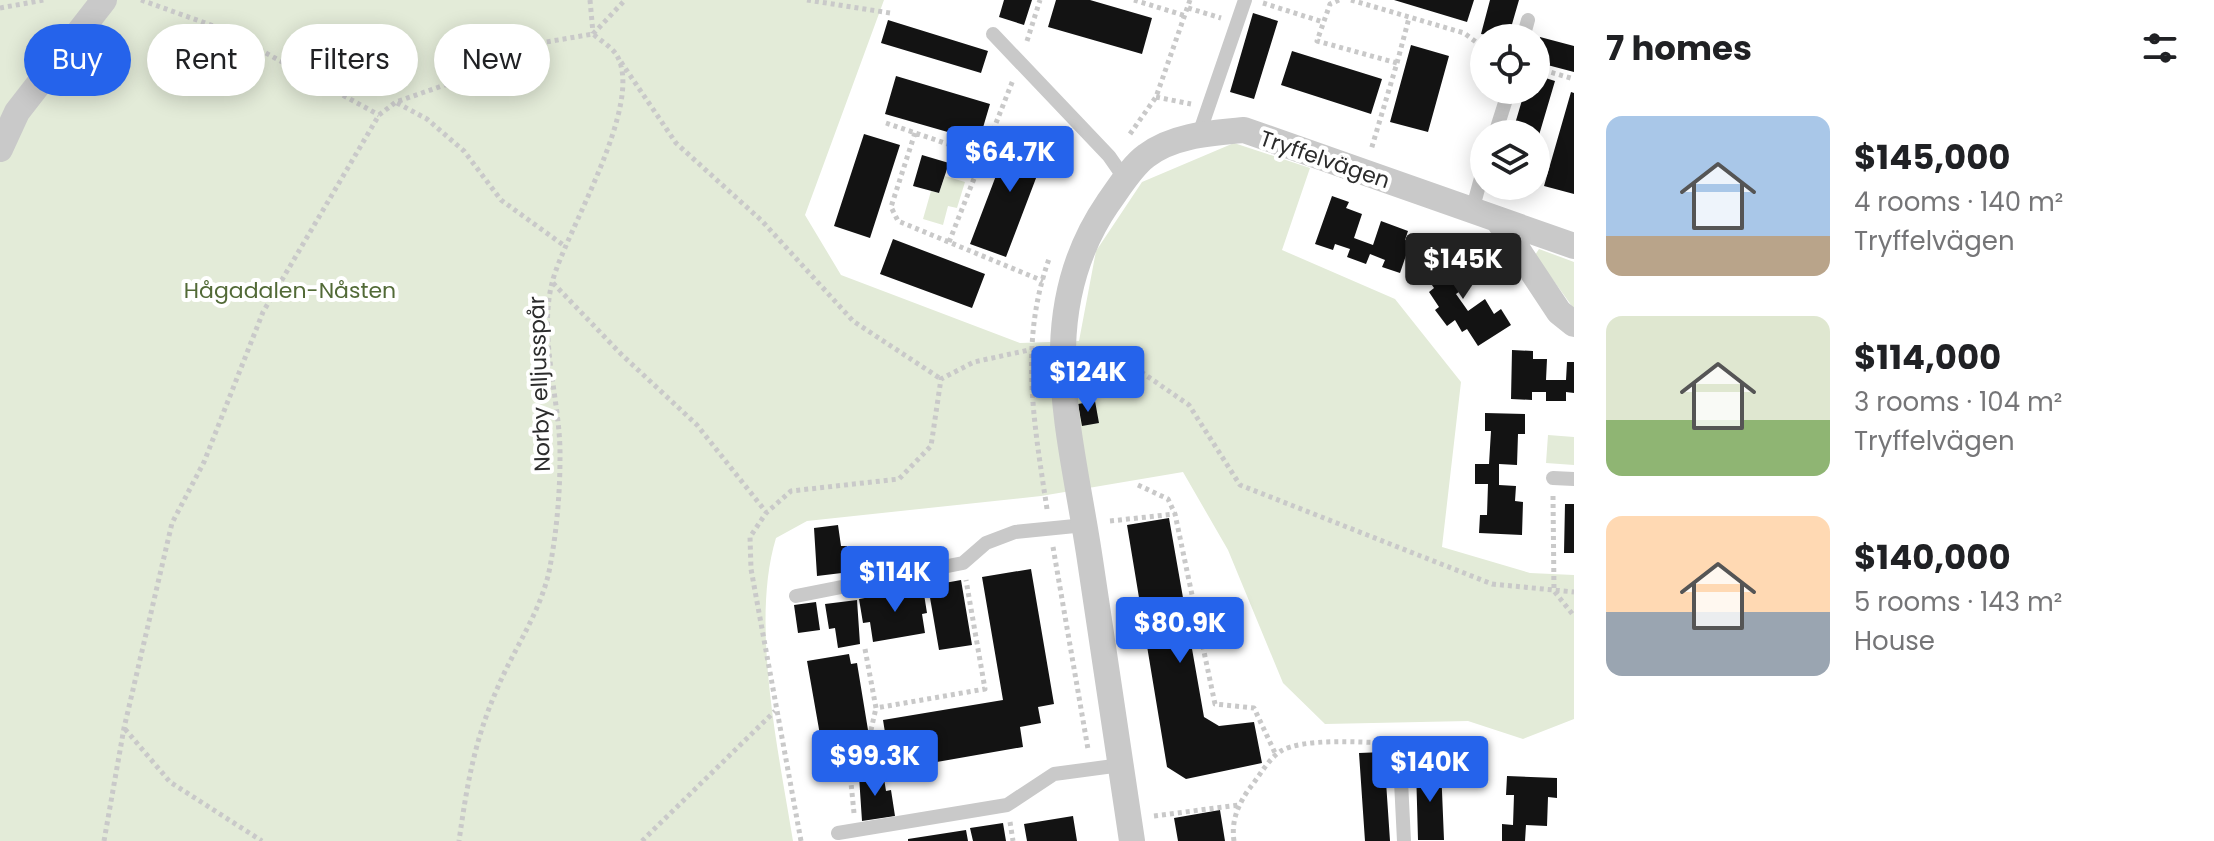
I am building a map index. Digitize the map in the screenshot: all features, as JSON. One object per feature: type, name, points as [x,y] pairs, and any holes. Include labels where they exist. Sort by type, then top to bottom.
[{"type":"street","points":[[0,149],[17,112],[104,0]]},
{"type":"street","name":"Tryffelvägen","points":[[1132,841],[1062,349],[1071,275],[1091,228],[1125,179],[1146,155],[1199,134],[1244,130],[1574,246]]},
{"type":"street","points":[[1498,220],[1559,312],[1574,324]]},
{"type":"lane","points":[[1199,134],[1245,0]]},
{"type":"lane","points":[[1527,24],[1528,20]]},
{"type":"lane","points":[[993,34],[1109,156],[1125,179]]},
{"type":"lane","points":[[1472,211],[1475,200]]},
{"type":"lane","points":[[1553,478],[1574,479]]},
{"type":"lane","points":[[796,596],[963,563],[986,543],[1015,532],[1085,525]]},
{"type":"lane","points":[[1400,761],[1404,841]]},
{"type":"lane","points":[[838,833],[1007,805],[1054,774],[1121,765]]},
{"type":"path","points":[[0,8],[44,0]]},
{"type":"path","points":[[141,0],[222,29],[379,115]]},
{"type":"path","points":[[590,0],[593,34],[616,55],[676,143],[762,221],[853,321],[941,379]]},
{"type":"path","points":[[104,841],[124,728],[172,523],[204,462],[263,312],[379,115],[396,102],[488,70],[546,42],[593,34],[625,0]]},
{"type":"path","points":[[807,0],[890,13]]},
{"type":"path","points":[[949,242],[1020,62],[1040,0]]},
{"type":"path","points":[[1134,0],[1186,16]]},
{"type":"path","points":[[1253,0],[1323,22]]},
{"type":"path","points":[[1339,0],[1330,4],[1317,41],[1397,63]]},
{"type":"path","points":[[1351,0],[1464,33],[1470,38]]},
{"type":"path","points":[[1188,8],[1237,23]]},
{"type":"path","points":[[1372,148],[1409,18]]},
{"type":"path","name":"Norby elljusspår","points":[[459,841],[470,760],[497,689],[538,609],[551,563],[560,458],[548,309],[552,282],[593,190],[617,118],[622,74],[616,55]]},
{"type":"path","points":[[1550,72],[1574,79]]},
{"type":"path","points":[[396,102],[427,119],[464,151],[501,200],[566,247]]},
{"type":"path","points":[[886,123],[983,156]]},
{"type":"path","points":[[915,133],[891,207],[898,221],[1043,281]]},
{"type":"path","points":[[552,282],[621,354],[697,425],[766,513]]},
{"type":"path","points":[[941,379],[974,362],[1031,347],[1062,349],[1134,367],[1189,405],[1240,485],[1492,584],[1574,592]]},
{"type":"path","points":[[801,841],[751,569],[750,537],[766,513],[791,491],[899,479],[931,446],[941,379]]},
{"type":"path","points":[[1553,478],[1554,591],[1574,616]]},
{"type":"path","points":[[1138,485],[1168,499],[1175,514],[1215,704],[1254,708],[1276,755]]},
{"type":"path","points":[[1141,516],[1175,514]]},
{"type":"path","points":[[876,708],[985,689],[963,563]]},
{"type":"path","points":[[857,830],[850,773],[868,743],[876,708],[865,649]]},
{"type":"path","points":[[642,841],[775,711]]},
{"type":"path","points":[[124,728],[170,782],[262,841]]},
{"type":"path","points":[[1234,841],[1239,805],[1276,755],[1293,746],[1385,743],[1400,761]]},
{"type":"path","points":[[1191,808],[1239,805]]},
{"type":"green space","name":"Hågadalen-Nåsten","points":[[0,0],[884,0],[805,215],[841,275],[1020,343],[1079,341],[1096,251],[1142,182],[1234,143],[1310,168],[1282,250],[1395,299],[1461,382],[1442,547],[1530,573],[1574,575],[1574,719],[1523,739],[1468,721],[1325,724],[1283,683],[1228,550],[1183,472],[1041,496],[807,521],[776,538],[766,609],[770,689],[793,841],[0,841]]},
{"type":"green space","points":[[945,176],[965,182],[957,208],[948,206],[943,225],[923,219],[931,191],[939,193]]},
{"type":"green space","points":[[1539,249],[1574,262],[1574,309],[1535,255]]},
{"type":"green space","points":[[1548,435],[1574,437],[1574,465],[1546,463]]},
{"type":"building","points":[[1004,0],[1032,0],[1024,25],[999,17]]},
{"type":"building","points":[[1056,0],[1090,0],[1152,18],[1142,54],[1048,27]]},
{"type":"building","points":[[1394,0],[1474,0],[1467,22]]},
{"type":"building","points":[[1490,0],[1519,0],[1512,24],[1484,24]]},
{"type":"building","points":[[1253,13],[1278,21],[1254,99],[1230,92]]},
{"type":"building","points":[[888,20],[988,51],[981,73],[881,43]]},
{"type":"building","points":[[1550,40],[1574,46],[1574,72],[1550,66]]},
{"type":"building","points":[[1411,45],[1449,56],[1428,132],[1390,122]]},
{"type":"building","points":[[1292,51],[1382,79],[1371,114],[1281,85]]},
{"type":"building","points":[[896,76],[990,104],[979,141],[885,114]]},
{"type":"building","points":[[1550,79],[1555,81],[1550,98]]},
{"type":"building","points":[[1571,92],[1574,93],[1574,194],[1550,188],[1550,165]]},
{"type":"building","points":[[1521,104],[1548,104],[1543,120],[1516,120]]},
{"type":"building","points":[[1013,131],[1049,144],[1006,257],[970,244]]},
{"type":"building","points":[[864,134],[900,145],[870,238],[834,226]]},
{"type":"building","points":[[922,155],[949,163],[939,193],[913,186]]},
{"type":"building","points":[[1332,196],[1349,202],[1346,208],[1362,214],[1354,238],[1373,245],[1381,221],[1408,231],[1405,240],[1411,241],[1400,273],[1382,267],[1385,260],[1370,254],[1366,264],[1347,257],[1350,249],[1335,244],[1333,250],[1315,244]]},
{"type":"building","points":[[893,239],[985,274],[972,308],[880,274]]},
{"type":"building","points":[[1459,251],[1470,266],[1465,270],[1473,282],[1456,294],[1468,311],[1485,299],[1494,314],[1501,309],[1511,325],[1478,346],[1467,329],[1462,332],[1455,320],[1447,326],[1435,310],[1439,307],[1429,292],[1434,288],[1425,275]]},
{"type":"building","points":[[1512,350],[1533,351],[1533,359],[1547,359],[1546,380],[1566,380],[1567,362],[1574,362],[1574,393],[1566,392],[1566,401],[1546,401],[1546,392],[1532,392],[1532,400],[1511,399]]},
{"type":"building","points":[[1095,401],[1099,423],[1082,426],[1078,404]]},
{"type":"building","points":[[1485,413],[1525,414],[1525,434],[1518,434],[1517,465],[1499,464],[1499,485],[1516,486],[1515,501],[1523,502],[1522,535],[1479,533],[1480,515],[1487,515],[1488,484],[1475,484],[1475,464],[1489,464],[1491,431],[1485,431]]},
{"type":"building","points":[[1565,504],[1574,504],[1574,553],[1564,553]]},
{"type":"building","points":[[1169,518],[1204,717],[1219,726],[1254,722],[1262,763],[1186,779],[1167,767],[1127,525]]},
{"type":"building","points":[[838,525],[841,546],[847,546],[850,572],[817,576],[814,528]]},
{"type":"building","points":[[1031,569],[1054,704],[1038,707],[1041,723],[1020,727],[1023,747],[891,770],[883,720],[1003,700],[982,577]]},
{"type":"building","points":[[961,580],[972,645],[939,650],[928,586]]},
{"type":"building","points":[[923,588],[927,613],[922,614],[925,633],[873,642],[870,622],[863,623],[859,599]]},
{"type":"building","points":[[857,600],[860,644],[838,648],[835,628],[829,629],[825,604]]},
{"type":"building","points":[[816,602],[820,630],[798,633],[794,605]]},
{"type":"building","points":[[849,654],[851,664],[857,663],[868,730],[862,732],[864,744],[823,752],[807,661]]},
{"type":"building","points":[[1384,752],[1390,841],[1365,841],[1359,753]]},
{"type":"building","points":[[1441,767],[1444,840],[1418,840],[1416,768]]},
{"type":"building","points":[[883,772],[886,791],[891,790],[895,816],[862,821],[859,776]]},
{"type":"building","points":[[1507,776],[1557,778],[1557,798],[1548,797],[1547,826],[1526,825],[1525,841],[1502,841],[1502,824],[1513,825],[1514,795],[1506,795]]},
{"type":"building","points":[[1220,810],[1225,841],[1178,841],[1174,818]]},
{"type":"building","points":[[1073,816],[1077,841],[1027,841],[1024,824]]},
{"type":"building","points":[[1003,823],[1006,841],[973,841],[970,828]]},
{"type":"building","points":[[966,830],[968,841],[908,841],[908,839]]}]
